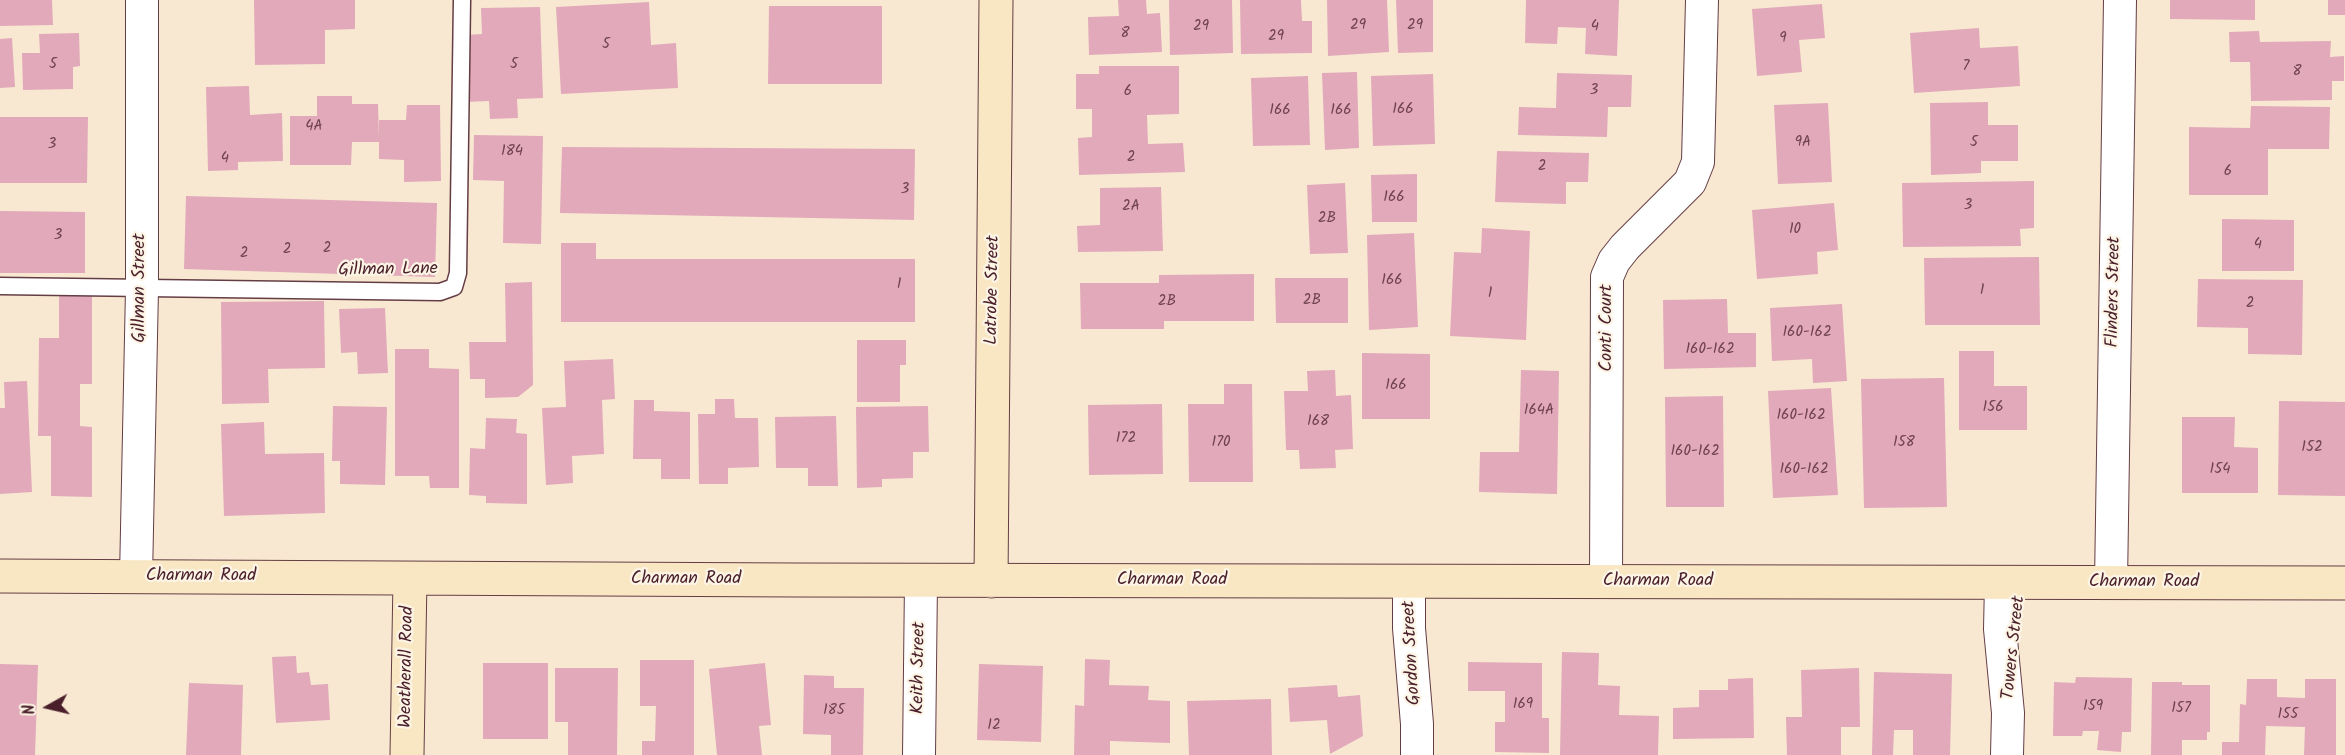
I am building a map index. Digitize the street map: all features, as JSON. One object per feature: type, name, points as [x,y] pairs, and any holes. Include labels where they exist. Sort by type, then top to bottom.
[{"type":"main road","name":"Latrobe Street","points":[[991,581],[996,0]]},
{"type":"main road","name":"Charman Road","points":[[0,576],[921,581],[2345,584]]},
{"type":"main road","name":"Weatherall Road","points":[[407,755],[410,579]]},
{"type":"street","name":"Gillman Street","points":[[136,577],[142,289],[142,0]]},
{"type":"street","name":"Conti Court","points":[[1606,582],[1607,277],[1614,261],[1625,247],[1690,182],[1698,162],[1702,0]]},
{"type":"street","name":"Flinders Street","points":[[2111,583],[2120,0]]},
{"type":"street","name":"Keith Street","points":[[919,755],[921,581]]},
{"type":"street","name":"Gordon Street","points":[[1417,755],[1417,724],[1409,628],[1419,582]]},
{"type":"street","name":"Towers Street","points":[[2007,755],[2008,713],[2000,629],[2011,583]]},
{"type":"lane","name":"Gillman Lane","points":[[142,289],[440,292],[454,287],[458,273],[462,0]]},
{"type":"lane","points":[[0,286],[142,289]]},
{"type":"building","points":[[0,0],[52,0],[53,25],[0,26]]},
{"type":"building","points":[[254,0],[355,0],[355,29],[325,30],[325,64],[255,65]]},
{"type":"building","points":[[1118,0],[1146,0],[1147,14],[1160,13],[1162,52],[1089,55],[1088,17],[1119,16]]},
{"type":"building","points":[[1169,0],[1232,0],[1233,53],[1170,55]]},
{"type":"building","points":[[1240,0],[1301,0],[1302,21],[1312,21],[1312,53],[1241,54]]},
{"type":"building","points":[[1327,0],[1387,0],[1389,52],[1328,56]]},
{"type":"building","points":[[1396,0],[1433,0],[1433,52],[1398,53]]},
{"type":"building","points":[[1526,0],[1619,0],[1617,56],[1585,54],[1586,28],[1558,27],[1557,44],[1525,43]]},
{"type":"building","points":[[2170,0],[2255,0],[2255,20],[2170,19]]},
{"type":"building","points":[[2328,0],[2345,0],[2345,15],[2328,15]]},
{"type":"building","points":[[649,2],[651,45],[676,43],[678,88],[561,94],[556,7]]},
{"type":"building","points":[[1822,4],[1825,38],[1799,40],[1802,72],[1757,76],[1752,9]]},
{"type":"building","points":[[769,6],[882,6],[882,84],[768,84]]},
{"type":"building","points":[[540,7],[543,98],[517,99],[518,118],[490,119],[489,101],[466,102],[464,35],[482,34],[481,8]]},
{"type":"building","points":[[1979,28],[1980,48],[2018,46],[2020,86],[1914,93],[1910,33]]},
{"type":"building","points":[[2259,31],[2260,42],[2331,41],[2330,57],[2344,56],[2344,81],[2332,81],[2332,100],[2251,101],[2250,62],[2230,62],[2229,32]]},
{"type":"building","points":[[79,33],[80,66],[73,67],[73,89],[23,90],[22,53],[40,53],[39,34]]},
{"type":"building","points":[[12,38],[15,87],[0,88],[0,39]]},
{"type":"building","points":[[1099,66],[1179,66],[1179,114],[1147,115],[1148,144],[1183,143],[1185,172],[1079,175],[1078,138],[1092,137],[1092,109],[1076,109],[1076,74],[1099,74]]},
{"type":"building","points":[[1357,72],[1359,148],[1325,150],[1322,73]]},
{"type":"building","points":[[1557,73],[1632,75],[1631,107],[1608,107],[1607,137],[1518,135],[1519,107],[1556,108]]},
{"type":"building","points":[[1433,74],[1435,144],[1373,146],[1371,76]]},
{"type":"building","points":[[1308,76],[1310,145],[1253,146],[1251,78]]},
{"type":"building","points":[[249,86],[250,115],[282,113],[283,161],[238,162],[238,170],[208,171],[206,87]]},
{"type":"building","points":[[317,96],[352,96],[352,104],[378,104],[379,139],[379,120],[406,120],[407,105],[440,105],[441,181],[404,182],[404,160],[379,159],[379,142],[352,142],[351,165],[290,165],[290,116],[317,116]]},
{"type":"building","points":[[1988,102],[1988,125],[2018,125],[2018,161],[1981,161],[1981,173],[1931,175],[1930,103]]},
{"type":"building","points":[[1828,103],[1832,182],[1778,184],[1774,105]]},
{"type":"building","points":[[2251,106],[2330,107],[2329,149],[2268,149],[2268,195],[2189,195],[2189,127],[2250,128]]},
{"type":"building","points":[[0,117],[88,117],[87,183],[0,183]]},
{"type":"building","points":[[474,135],[543,136],[541,244],[503,243],[504,181],[473,180]]},
{"type":"building","points":[[562,147],[915,149],[914,220],[560,213]]},
{"type":"building","points":[[1497,151],[1589,153],[1588,182],[1566,182],[1566,204],[1495,202]]},
{"type":"building","points":[[1417,174],[1417,222],[1372,222],[1371,175]]},
{"type":"building","points":[[2034,181],[2034,228],[2020,229],[2021,246],[1903,247],[1902,183]]},
{"type":"building","points":[[1345,183],[1348,253],[1310,254],[1307,185]]},
{"type":"building","points":[[1161,187],[1163,251],[1078,252],[1077,226],[1100,225],[1100,188]]},
{"type":"building","points":[[186,196],[437,203],[435,277],[184,269]]},
{"type":"building","points":[[1834,203],[1838,250],[1817,252],[1818,274],[1757,279],[1752,210]]},
{"type":"building","points":[[0,211],[85,212],[85,273],[0,273]]},
{"type":"building","points":[[2222,219],[2294,220],[2294,271],[2222,271]]},
{"type":"building","points":[[1482,228],[1530,231],[1526,340],[1450,336],[1454,252],[1481,253]]},
{"type":"building","points":[[1414,233],[1418,327],[1369,330],[1367,235]]},
{"type":"building","points":[[561,243],[596,243],[596,259],[915,259],[915,322],[561,322]]},
{"type":"building","points":[[2039,257],[2040,325],[1925,325],[1924,258]]},
{"type":"building","points":[[1254,274],[1254,321],[1164,321],[1164,329],[1081,329],[1080,283],[1159,283],[1159,275]]},
{"type":"building","points":[[1275,278],[1348,278],[1348,323],[1276,323]]},
{"type":"building","points":[[2198,279],[2303,280],[2302,355],[2248,354],[2248,328],[2197,327]]},
{"type":"building","points":[[532,282],[533,385],[518,397],[485,398],[485,379],[470,379],[469,342],[506,342],[505,283]]},
{"type":"building","points":[[59,296],[92,296],[92,384],[80,384],[80,426],[92,427],[92,497],[51,496],[51,436],[38,436],[39,338],[59,338]]},
{"type":"building","points":[[1727,299],[1728,333],[1756,333],[1756,367],[1664,369],[1663,300]]},
{"type":"building","points":[[324,301],[325,368],[268,369],[269,403],[222,404],[221,302]]},
{"type":"building","points":[[1842,304],[1847,381],[1813,383],[1812,359],[1772,361],[1770,308]]},
{"type":"building","points":[[385,308],[388,373],[358,374],[357,352],[341,353],[339,309]]},
{"type":"building","points":[[857,340],[906,340],[906,365],[900,365],[900,402],[857,402]]},
{"type":"building","points":[[395,349],[429,349],[429,368],[459,369],[459,488],[430,488],[429,476],[395,476]]},
{"type":"building","points":[[1959,351],[1994,351],[1994,386],[2027,386],[2027,430],[1959,430]]},
{"type":"building","points":[[1362,353],[1430,354],[1430,419],[1362,419]]},
{"type":"building","points":[[613,359],[615,399],[602,400],[604,454],[572,456],[573,483],[546,485],[542,408],[566,407],[564,361]]},
{"type":"building","points":[[1335,370],[1336,396],[1351,395],[1353,449],[1335,450],[1336,468],[1300,469],[1299,450],[1286,450],[1284,391],[1308,391],[1307,371]]},
{"type":"building","points":[[1521,370],[1559,371],[1557,494],[1479,492],[1480,452],[1519,452]]},
{"type":"building","points":[[1944,378],[1947,507],[1864,508],[1861,379]]},
{"type":"building","points":[[27,381],[32,492],[0,494],[0,408],[5,408],[4,382]]},
{"type":"building","points":[[1224,384],[1252,384],[1253,482],[1189,482],[1188,404],[1224,404]]},
{"type":"building","points":[[1831,388],[1838,495],[1773,498],[1768,391]]},
{"type":"building","points":[[1723,396],[1724,507],[1666,507],[1665,397]]},
{"type":"building","points":[[715,399],[734,399],[735,418],[758,418],[759,467],[728,468],[728,484],[699,484],[698,414],[715,414]]},
{"type":"building","points":[[634,400],[654,400],[654,411],[690,412],[690,479],[661,479],[661,459],[633,459]]},
{"type":"building","points":[[2279,401],[2345,402],[2345,496],[2278,495]]},
{"type":"building","points":[[1162,404],[1163,474],[1089,475],[1088,405]]},
{"type":"building","points":[[333,406],[387,407],[385,485],[340,484],[340,461],[332,461]]},
{"type":"building","points":[[928,406],[929,452],[913,452],[913,478],[882,479],[882,487],[857,488],[856,407]]},
{"type":"building","points":[[836,416],[838,486],[808,486],[808,468],[776,468],[775,417]]},
{"type":"building","points":[[2182,417],[2235,417],[2234,447],[2258,448],[2258,493],[2182,493]]},
{"type":"building","points":[[486,418],[517,419],[516,433],[527,434],[527,504],[486,503],[486,496],[469,495],[470,448],[485,449]]},
{"type":"building","points":[[264,422],[265,454],[324,453],[325,513],[224,516],[221,424]]},
{"type":"building","points":[[1562,652],[1599,653],[1598,685],[1620,686],[1619,715],[1659,716],[1658,755],[1560,755]]},
{"type":"building","points":[[296,656],[297,673],[309,672],[311,685],[328,684],[330,720],[276,723],[272,657]]},
{"type":"building","points":[[1085,659],[1110,660],[1109,685],[1149,686],[1148,700],[1170,701],[1170,743],[1110,741],[1110,755],[1074,755],[1075,705],[1084,706]]},
{"type":"building","points":[[640,660],[694,660],[694,755],[642,755],[642,741],[655,741],[656,706],[640,706]]},
{"type":"building","points":[[1468,662],[1542,663],[1542,718],[1549,718],[1549,753],[1495,752],[1495,722],[1505,722],[1505,691],[1468,691]]},
{"type":"building","points":[[483,663],[548,663],[548,739],[483,739]]},
{"type":"building","points":[[765,663],[771,725],[759,726],[762,755],[717,755],[709,669]]},
{"type":"building","points":[[0,664],[38,665],[35,755],[0,755]]},
{"type":"building","points":[[979,664],[1043,666],[1041,742],[977,740]]},
{"type":"building","points":[[555,668],[618,668],[617,755],[568,755],[568,722],[555,722]]},
{"type":"building","points":[[1859,668],[1860,727],[1841,727],[1841,755],[1787,755],[1786,717],[1802,717],[1801,670]]},
{"type":"building","points":[[1874,672],[1952,674],[1950,755],[1913,755],[1913,730],[1894,730],[1893,755],[1872,755]]},
{"type":"building","points":[[804,675],[834,676],[834,688],[864,688],[863,755],[831,755],[831,735],[803,734]]},
{"type":"building","points":[[2076,677],[2132,678],[2131,732],[2122,732],[2121,752],[2097,750],[2099,731],[2083,731],[2082,736],[2053,736],[2054,682],[2075,683]]},
{"type":"building","points":[[1753,678],[1754,738],[1673,739],[1673,708],[1699,707],[1699,690],[1728,690],[1728,679]]},
{"type":"building","points":[[2247,679],[2277,679],[2277,697],[2305,698],[2305,679],[2336,679],[2336,755],[2304,755],[2305,727],[2266,726],[2265,755],[2222,755],[2222,742],[2239,742],[2240,704],[2246,705]]},
{"type":"building","points":[[2152,682],[2210,685],[2210,732],[2207,732],[2207,740],[2182,740],[2182,755],[2151,755]]},
{"type":"building","points":[[189,683],[243,685],[241,755],[186,755]]},
{"type":"building","points":[[1337,685],[1338,697],[1360,695],[1363,736],[1330,754],[1327,720],[1290,722],[1288,688]]},
{"type":"building","points":[[1271,699],[1272,755],[1189,755],[1187,701]]}]
